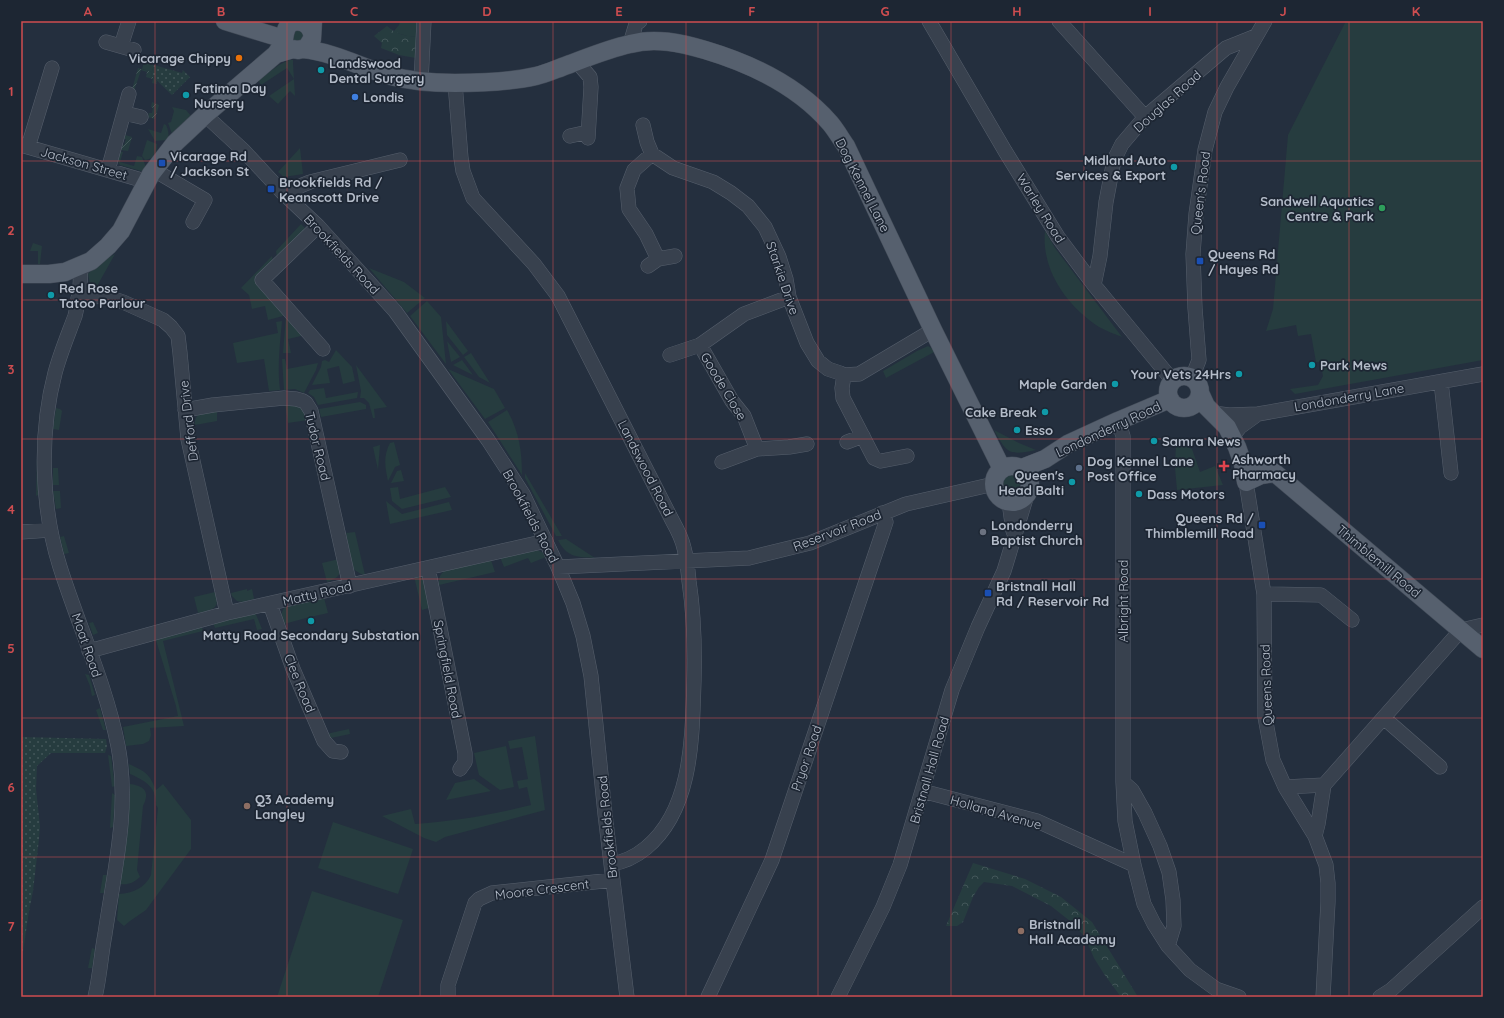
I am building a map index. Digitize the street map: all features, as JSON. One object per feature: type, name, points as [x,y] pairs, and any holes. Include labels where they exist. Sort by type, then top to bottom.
[{"type":"main road","points":[[225,21],[309,44],[312,39],[312,27]]},
{"type":"main road","name":"Dog Kennel Lane","points":[[312,27],[352,63]]},
{"type":"main road","points":[[21,274],[72,269],[91,261],[108,246],[121,231],[150,176],[175,143],[289,38]]},
{"type":"main road","name":"Dog Kennel Lane","points":[[289,38],[323,53],[352,63],[388,75],[421,82],[500,82],[537,76],[630,44],[649,42],[674,42],[729,57],[765,72],[782,82],[820,113],[831,124],[846,146],[933,330],[998,476]]},
{"type":"main road","points":[[1232,438],[1199,412],[1189,408],[1176,406],[1170,399],[1169,389],[1173,381],[1180,377],[1196,385],[1206,406],[1227,427],[1237,447],[1244,473]]},
{"type":"main road","points":[[1189,408],[1199,399],[1196,385]]},
{"type":"main road","name":"Londonderry Road","points":[[1022,468],[1045,459],[1068,444],[1170,399]]},
{"type":"main road","name":"Londonderry Road","points":[[1028,494],[1045,459]]},
{"type":"main road","points":[[1010,465],[1022,468],[1028,475],[1030,484],[1028,494],[1016,502],[1003,500],[998,496],[998,476],[1010,465]]},
{"type":"main road","name":"Thimblemill Road","points":[[1244,473],[1262,467],[1275,473],[1461,630],[1481,643]]},
{"type":"street","points":[[106,42],[128,48],[129,21]]},
{"type":"street","points":[[421,82],[424,21]]},
{"type":"street","name":"Warley Road","points":[[929,21],[1005,151],[1058,237],[1094,285],[1173,381]]},
{"type":"street","points":[[1059,21],[1145,117]]},
{"type":"street","name":"Queen's Road","points":[[1196,385],[1199,360],[1193,254],[1202,166],[1215,112],[1256,36],[1266,21]]},
{"type":"street","points":[[630,44],[636,24],[642,22],[649,42]]},
{"type":"street","name":"Douglas Road","points":[[1094,285],[1100,256],[1106,202],[1114,160],[1122,144],[1145,117],[1226,48],[1256,36]]},
{"type":"street","points":[[570,136],[588,135],[590,78],[577,62]]},
{"type":"street","points":[[25,146],[52,68]]},
{"type":"street","name":"Landswood Road","points":[[455,83],[461,158],[463,170],[473,198],[534,264],[558,296],[681,538],[687,562],[693,606],[695,644],[692,727],[684,781],[677,804],[670,818],[651,844],[633,858],[625,862],[611,864]]},
{"type":"street","points":[[108,170],[130,94]]},
{"type":"street","points":[[124,113],[141,117]]},
{"type":"street","name":"Brookfields Road","points":[[205,115],[244,151],[286,196],[318,226],[395,311],[442,374],[488,440],[523,494],[558,566],[573,603],[583,636],[591,676],[613,880],[623,996]]},
{"type":"street","points":[[643,125],[647,142],[652,154],[634,170],[627,188],[629,209],[646,234],[653,263],[675,256]]},
{"type":"street","name":"Jackson Street","points":[[25,146],[138,179],[150,176],[204,200],[193,222]]},
{"type":"street","name":"Starkie Drive","points":[[652,154],[673,168],[713,182],[731,192],[748,206],[765,227],[779,257],[786,279],[789,297],[807,342],[818,361],[828,369],[844,374],[859,374],[933,330]]},
{"type":"street","points":[[286,196],[300,186],[366,163],[400,160]]},
{"type":"street","points":[[318,226],[262,280],[323,349]]},
{"type":"street","points":[[72,269],[70,278],[74,284],[78,298]]},
{"type":"street","name":"Moat Road","points":[[72,269],[80,272],[80,287],[75,314],[55,374],[47,414],[44,466],[50,530],[59,566],[105,698],[118,746],[122,781],[123,803],[115,876],[95,997]]},
{"type":"street","name":"Defford Drive","points":[[78,298],[94,296],[113,298],[163,320],[178,336],[188,439],[194,473],[227,614]]},
{"type":"street","name":"Goode Close","points":[[670,355],[700,345],[744,314],[789,297]]},
{"type":"street","name":"Goode Close","points":[[700,345],[732,401],[744,416],[757,449]]},
{"type":"street","points":[[844,374],[842,388],[843,398],[874,458],[881,460],[907,456]]},
{"type":"street","name":"Londonderry Lane","points":[[1213,413],[1228,415],[1258,414],[1483,374]]},
{"type":"street","points":[[1441,382],[1451,474]]},
{"type":"street","name":"Tudor Road","points":[[186,410],[213,405],[284,398],[296,399],[306,403],[311,411],[350,586]]},
{"type":"street","name":"Londonderry Lane","points":[[1232,438],[1240,427],[1258,414]]},
{"type":"street","name":"Albright Road","points":[[1118,421],[1122,436],[1123,782],[1125,821],[1134,865],[1144,904],[1154,924],[1168,946],[1200,979],[1216,989],[1239,997]]},
{"type":"street","points":[[847,442],[863,436]]},
{"type":"street","points":[[722,462],[757,449],[807,444]]},
{"type":"street","name":"Queens Road","points":[[1244,473],[1264,594],[1265,717],[1273,760],[1285,787],[1315,836],[1326,865],[1328,883],[1323,997]]},
{"type":"street","name":"Reservoir Road","points":[[558,566],[687,562],[749,558],[782,551],[831,535],[906,504],[998,476]]},
{"type":"street","name":"Bristnall Hall Road","points":[[838,997],[889,893],[900,865],[952,690],[978,627],[1004,571],[1028,494]]},
{"type":"street","name":"Bristnall Hall Road","points":[[1009,502],[1014,540]]},
{"type":"street","name":"Pryor Road","points":[[708,997],[772,860],[886,522],[882,513]]},
{"type":"street","points":[[21,532],[50,530]]},
{"type":"street","name":"Matty Road","points":[[89,651],[227,614],[546,541]]},
{"type":"street","name":"Springfield Road","points":[[428,568],[465,753],[465,762],[460,769]]},
{"type":"street","points":[[1264,594],[1320,595],[1352,620]]},
{"type":"street","name":"Clee Road","points":[[270,604],[293,669],[324,741],[333,751],[341,752]]},
{"type":"street","points":[[1315,836],[1324,785],[1461,630],[1483,625]]},
{"type":"street","points":[[1384,718],[1440,767]]},
{"type":"street","points":[[1123,782],[1132,790],[1145,813],[1160,846],[1169,872],[1173,900],[1174,926],[1168,946]]},
{"type":"street","points":[[1285,787],[1324,785]]},
{"type":"street","name":"Holland Avenue","points":[[922,791],[1037,821],[1134,865]]},
{"type":"street","name":"Moore Crescent","points":[[448,997],[448,985],[475,903],[479,899],[492,893],[613,880]]},
{"type":"street","points":[[1380,997],[1392,990],[1483,907]]},
{"type":"green space","points":[[400,21],[417,21],[417,37],[393,32],[399,25]]},
{"type":"green space","name":"Sandwell Aquatics Centre & Park","points":[[1346,21],[1483,21],[1483,360],[1295,394],[1290,389],[1318,385],[1323,376],[1320,362],[1316,362],[1311,334],[1298,336],[1296,325],[1266,331],[1273,309],[1288,135]]},
{"type":"green space","points":[[297,25],[308,38],[294,45],[289,31]]},
{"type":"green space","points":[[387,26],[401,34],[417,37],[416,58],[399,55],[381,48],[382,43],[374,36]]},
{"type":"green space","points":[[289,60],[293,60],[294,79],[287,68],[261,85],[258,80],[279,65]]},
{"type":"green space","points":[[144,62],[154,65],[152,72],[142,69]]},
{"type":"green space","points":[[154,65],[182,73],[183,70],[190,77],[172,95],[151,75]]},
{"type":"green space","points":[[138,68],[152,72],[151,75],[157,81],[156,84],[152,83],[153,79],[146,77],[147,72],[141,70],[133,94],[131,93]]},
{"type":"green space","points":[[294,79],[295,96],[290,91],[278,104],[269,96]]},
{"type":"green space","points":[[152,102],[159,105],[155,119],[148,117],[149,113],[152,113]]},
{"type":"green space","points":[[172,107],[186,110],[191,116],[172,134],[168,123],[171,122],[174,111]]},
{"type":"green space","points":[[164,124],[166,125],[169,135],[167,140],[155,141],[148,129],[161,133]]},
{"type":"green space","points":[[125,135],[132,137],[128,151],[121,150],[122,144],[124,145],[126,139],[124,139]]},
{"type":"green space","points":[[147,140],[157,144],[157,147],[156,153],[153,157],[145,160],[142,156]]},
{"type":"green space","points":[[300,148],[303,174],[284,177],[278,172]]},
{"type":"green space","points":[[118,151],[123,152],[120,162],[134,166],[137,156],[142,157],[146,167],[143,171],[141,171],[120,165],[117,159]]},
{"type":"green space","points":[[301,224],[306,229],[277,258],[276,251]]},
{"type":"green space","points":[[1045,231],[1055,248],[1122,337],[1099,327],[1087,318],[1076,309],[1058,286],[1047,260]]},
{"type":"green space","points":[[33,243],[42,246],[40,264],[38,264],[38,251],[30,251]]},
{"type":"green space","points":[[115,254],[96,288],[90,284],[88,274],[97,264]]},
{"type":"green space","points":[[272,256],[273,262],[255,280],[283,316],[268,320],[265,306],[252,309],[249,295],[241,288]]},
{"type":"green space","points":[[369,268],[404,282],[425,298],[407,313]]},
{"type":"green space","points":[[427,301],[441,317],[446,364],[410,316]]},
{"type":"green space","points":[[286,315],[302,332],[301,336],[288,339],[291,353],[283,353]]},
{"type":"green space","points":[[282,321],[279,364],[280,390],[269,391],[264,359],[237,363],[233,343],[278,333],[276,322]]},
{"type":"green space","points":[[446,321],[468,351],[463,355],[447,335]]},
{"type":"green space","points":[[447,341],[460,357],[451,362]]},
{"type":"green space","points":[[928,346],[936,351],[886,378],[883,371]]},
{"type":"green space","points":[[336,350],[352,367],[355,381],[343,384],[339,366],[327,369],[330,383],[312,385],[321,367],[322,361],[325,360],[329,362]]},
{"type":"green space","points":[[471,353],[490,383],[479,377],[464,357]]},
{"type":"green space","points":[[282,359],[285,359],[287,369],[318,363],[304,393],[295,389],[284,390]]},
{"type":"green space","points":[[462,360],[473,375],[453,365]]},
{"type":"green space","points":[[356,365],[387,407],[374,409],[375,418],[373,418],[369,403],[364,398],[360,398],[361,391]]},
{"type":"green space","points":[[448,369],[494,389],[505,408],[485,419]]},
{"type":"green space","points":[[324,388],[326,398],[358,392],[357,398],[318,405],[314,397],[308,393],[310,390]]},
{"type":"green space","points":[[360,402],[366,405],[366,409],[321,417],[319,409]]},
{"type":"green space","points":[[285,403],[303,406],[308,420],[288,423]]},
{"type":"green space","points":[[56,408],[62,411],[59,430],[53,429]]},
{"type":"green space","points":[[217,410],[217,421],[195,425],[195,420],[199,415],[205,412]]},
{"type":"green space","points":[[507,410],[519,441],[522,475],[488,422]]},
{"type":"green space","points":[[994,430],[1036,450],[1019,453],[1009,451],[1002,444]]},
{"type":"green space","points":[[394,442],[400,465],[395,467],[388,481],[385,466],[386,452],[390,443]]},
{"type":"green space","points":[[1176,442],[1192,449],[1200,472],[1215,466],[1223,485],[1177,490],[1175,468]]},
{"type":"green space","points":[[380,445],[378,470],[373,447]]},
{"type":"green space","points":[[37,458],[38,495],[36,496]]},
{"type":"green space","points":[[53,468],[58,468],[59,485],[53,485]]},
{"type":"green space","points":[[401,470],[404,481],[391,483],[397,471]]},
{"type":"green space","points":[[1012,471],[1021,474],[1024,483],[1021,492],[1012,495],[1003,492],[1000,483],[1003,474]]},
{"type":"green space","points":[[525,473],[562,536],[556,536],[525,478]]},
{"type":"green space","points":[[398,487],[400,499],[445,487],[451,497],[402,509],[392,501],[390,488]]},
{"type":"green space","points":[[53,491],[60,491],[61,508],[56,509]]},
{"type":"green space","points":[[386,501],[402,514],[449,502],[452,510],[390,524]]},
{"type":"green space","points":[[355,532],[365,575],[353,569],[346,533]]},
{"type":"green space","points":[[64,536],[69,553],[64,554],[60,537]]},
{"type":"green space","points":[[566,539],[595,558],[578,557],[569,553],[561,546],[558,540]]},
{"type":"green space","points":[[537,550],[544,553],[546,557],[531,563],[528,558],[504,567],[500,557]]},
{"type":"green space","points":[[339,559],[340,571],[338,576],[327,582],[322,563]]},
{"type":"green space","points":[[491,560],[495,572],[439,585],[440,576],[447,569]]},
{"type":"green space","points":[[414,576],[426,579],[432,607],[422,610]]},
{"type":"green space","points":[[247,589],[247,591],[252,589],[254,599],[243,602],[237,601],[232,596],[231,593]]},
{"type":"green space","points":[[215,592],[217,602],[214,608],[198,613],[194,597]]},
{"type":"green space","points":[[324,598],[328,613],[284,624],[282,620],[282,611],[285,607]]},
{"type":"green space","points":[[255,612],[262,629],[257,630],[254,619],[215,628],[213,623]]},
{"type":"green space","points":[[93,622],[98,633],[93,635],[89,623]]},
{"type":"green space","points":[[201,624],[203,631],[163,641],[184,726],[150,728],[151,735],[149,741],[143,744],[126,746],[123,727],[178,716],[155,637]]},
{"type":"green space","points":[[85,674],[89,675],[95,695],[92,696]]},
{"type":"green space","points":[[100,708],[106,730],[103,730],[96,710]]},
{"type":"green space","points":[[349,729],[350,734],[331,738],[326,734]]},
{"type":"green space","points":[[535,736],[545,810],[445,837],[436,842],[424,838],[382,816],[411,809],[415,824],[473,817],[531,805],[527,787],[519,789],[517,781],[528,779],[522,747],[510,749],[508,741]]},
{"type":"green space","points":[[21,737],[106,739],[107,746],[105,753],[51,753],[37,766],[36,789],[40,826],[39,839],[33,891],[21,965]]},
{"type":"green space","points":[[506,746],[514,787],[500,790],[479,775],[474,753]]},
{"type":"green space","points":[[108,755],[111,756],[115,786],[112,787]]},
{"type":"green space","points":[[129,764],[149,776],[156,790],[163,784],[191,820],[191,849],[146,910],[124,926],[117,920],[119,894],[138,889],[148,880],[151,875],[158,808],[152,789],[145,782],[130,774]]},
{"type":"green space","points":[[474,779],[491,791],[446,800],[455,783]]},
{"type":"green space","points":[[130,784],[143,788],[146,793],[143,806],[137,870],[140,877],[131,883],[120,884],[128,830]]},
{"type":"green space","points":[[112,793],[115,795],[113,827],[110,828]]},
{"type":"green space","points":[[333,822],[413,849],[398,894],[318,868]]},
{"type":"green space","points":[[973,863],[1025,879],[1061,897],[1092,922],[1138,997],[1121,997],[1094,958],[1085,937],[1070,921],[1051,906],[1012,886],[984,882],[973,897],[963,922],[957,926],[946,926]]},
{"type":"green space","points":[[103,875],[107,875],[104,893],[100,893]]},
{"type":"green space","points":[[312,891],[403,920],[378,997],[277,997]]},
{"type":"green space","points":[[92,948],[95,949],[92,968],[88,968]]},
{"type":"place","name":"Vicarage Chippy","points":[[239,58]]},
{"type":"place","name":"Landswood Dental Surgery","points":[[321,70]]},
{"type":"place","name":"Fatima Day Nursery","points":[[186,95]]},
{"type":"place","name":"Londis","points":[[355,97]]},
{"type":"place","name":"Vicarage Rd / Jackson St","points":[[162,163]]},
{"type":"place","name":"Midland Auto Services & Export","points":[[1174,167]]},
{"type":"place","name":"Brookfields Rd / Keanscott Drive","points":[[271,189]]},
{"type":"place","name":"Sandwell Aquatics Centre & Park","points":[[1382,208]]},
{"type":"place","name":"Queens Rd / Hayes Rd","points":[[1200,261]]},
{"type":"place","name":"Red Rose Tatoo Parlour","points":[[51,295]]},
{"type":"place","name":"Park Mews","points":[[1312,365]]},
{"type":"place","name":"Your Vets 24Hrs","points":[[1239,374]]},
{"type":"place","name":"Maple Garden","points":[[1115,384]]},
{"type":"place","name":"Cake Break","points":[[1045,412]]},
{"type":"place","name":"Esso","points":[[1017,430]]},
{"type":"place","name":"Samra News","points":[[1154,441]]},
{"type":"place","name":"Ashworth Pharmacy","points":[[1224,466]]},
{"type":"place","name":"Dog Kennel Lane Post Office","points":[[1079,468]]},
{"type":"place","name":"Queen's Head Balti","points":[[1072,482]]},
{"type":"place","name":"Dass Motors","points":[[1139,494]]},
{"type":"place","name":"Queens Rd / Thimblemill Road","points":[[1262,525]]},
{"type":"place","name":"Londonderry Baptist Church","points":[[983,532]]},
{"type":"place","name":"Bristnall Hall Rd / Reservoir Rd","points":[[988,593]]},
{"type":"place","name":"Matty Road Secondary Substation","points":[[311,621]]},
{"type":"place","name":"Q3 Academy Langley","points":[[247,806]]},
{"type":"place","name":"Bristnall Hall Academy","points":[[1021,931]]}]
